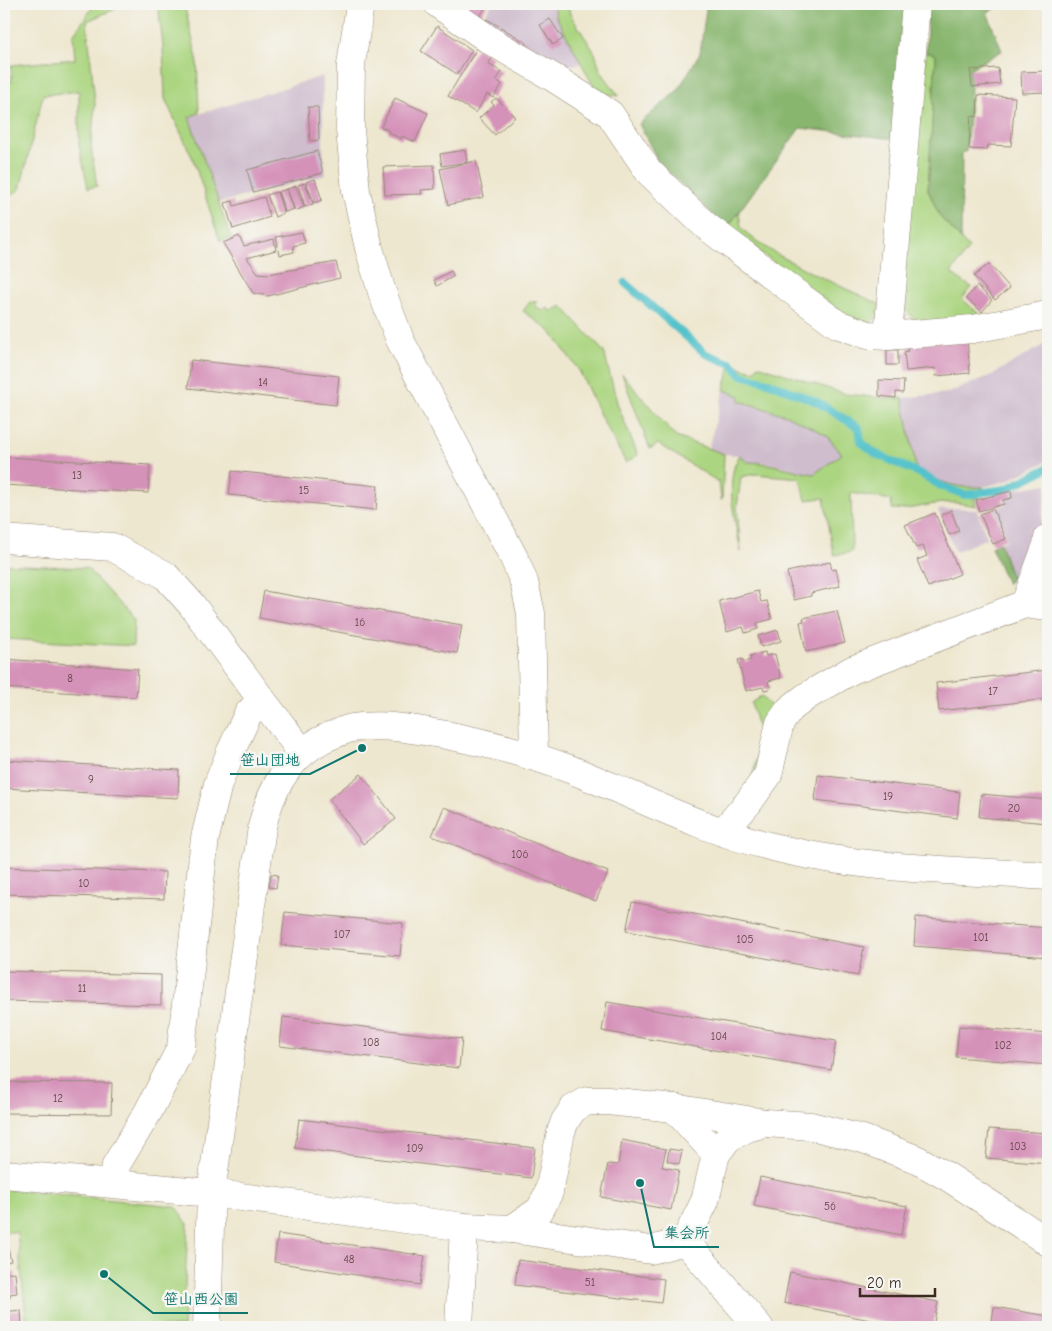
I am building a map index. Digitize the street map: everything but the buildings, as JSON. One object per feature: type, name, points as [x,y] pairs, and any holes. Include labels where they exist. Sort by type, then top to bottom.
[{"type":"street","points":[[360,4],[352,65],[350,130],[356,192],[368,245],[382,292],[400,340],[514,558],[524,582],[532,613],[534,756]]},
{"type":"street","points":[[438,4],[491,41],[610,114],[649,172],[706,226],[837,324],[868,335],[888,336],[973,329],[1048,315]]},
{"type":"street","points":[[888,336],[916,4]]},
{"type":"street","points":[[723,832],[748,803],[768,775],[780,724],[790,709],[807,696],[852,670],[1036,605],[1048,538]]},
{"type":"street","points":[[4,539],[112,547],[165,575],[191,604],[302,752]]},
{"type":"street","points":[[114,1183],[116,1165],[148,1112],[181,1048],[206,838],[218,784],[248,714],[262,700]]},
{"type":"street","points":[[207,1327],[211,1193],[262,827],[271,794],[281,777],[302,752],[323,738],[351,728],[388,726],[464,739],[534,756],[723,832],[801,854],[885,867],[1048,876]]},
{"type":"street","points":[[512,1230],[540,1210],[549,1192],[561,1132],[565,1121],[573,1109],[587,1101],[608,1101],[674,1108],[765,1123],[811,1126],[863,1139],[910,1156],[948,1177],[1048,1242]]},
{"type":"street","points":[[674,1108],[716,1154]]},
{"type":"street","points":[[685,1242],[704,1201],[716,1154],[728,1138],[747,1128],[765,1123]]},
{"type":"street","points":[[4,1174],[211,1193],[464,1228],[512,1230],[651,1250],[685,1242]]},
{"type":"street","points":[[460,1327],[464,1228]]},
{"type":"street","points":[[685,1242],[759,1327]]},
{"type":"shaded area","points":[[492,4],[554,4],[556,16],[582,63],[553,69],[476,28]]},
{"type":"shaded area","points":[[323,76],[323,147],[326,175],[218,203],[189,117]]},
{"type":"shaded area","points":[[1045,344],[1048,353],[1048,461],[1006,481],[983,487],[965,488],[942,482],[916,468],[903,398],[948,393],[992,375]]},
{"type":"shaded area","points":[[724,390],[740,396],[739,401],[786,415],[826,435],[842,454],[814,474],[763,462],[747,462],[740,455],[724,454],[708,449]]},
{"type":"shaded area","points":[[1047,484],[1040,531],[1031,559],[1012,579],[1000,543],[1007,540],[994,508],[1005,505],[1004,501],[1013,498],[1011,490]]},
{"type":"shaded area","points":[[956,508],[977,510],[987,538],[955,552],[938,510]]},
{"type":"green space","points":[[95,4],[112,4],[115,9],[87,21],[95,104],[91,147],[97,186],[88,188],[79,145],[79,91],[43,95],[20,189],[4,200],[4,83],[12,82],[11,65],[75,59],[73,35]]},
{"type":"green space","points":[[158,4],[184,4],[197,58],[199,113],[189,117],[231,238],[220,241],[193,159],[165,99],[163,46]]},
{"type":"green space","points":[[554,4],[568,4],[570,14],[595,53],[600,70],[619,96],[604,94],[593,85],[556,16]]},
{"type":"green space","points":[[704,4],[908,4],[895,139],[800,128],[727,228],[659,163],[639,124],[678,90],[700,53],[706,9]]},
{"type":"green space","points":[[928,4],[1005,4],[987,12],[1002,51],[969,69],[971,92],[966,152],[962,152],[961,239],[940,217],[928,190],[936,55],[926,52]]},
{"type":"green space","points":[[926,52],[936,55],[928,190],[940,217],[969,248],[951,273],[971,287],[962,299],[985,319],[920,325],[899,303]]},
{"type":"green space","points":[[739,212],[741,227],[752,238],[773,252],[812,273],[879,304],[876,317],[871,321],[858,324],[727,228]]},
{"type":"green space","points":[[530,302],[537,302],[536,307],[543,311],[547,308],[552,311],[562,306],[604,352],[618,406],[638,455],[626,463],[601,417],[580,372],[551,332],[523,311]]},
{"type":"green space","points":[[734,362],[742,368],[755,371],[758,365],[845,394],[895,399],[903,398],[916,468],[948,484],[965,487],[983,487],[985,490],[979,491],[980,498],[974,499],[976,506],[948,503],[899,509],[892,509],[891,500],[851,493],[852,550],[848,553],[834,555],[824,498],[806,500],[800,478],[755,474],[741,477],[737,507],[741,552],[732,502],[732,476],[740,455],[747,462],[765,463],[814,474],[842,454],[826,435],[786,415],[739,401],[740,396],[724,390],[730,367]]},
{"type":"green space","points":[[622,374],[676,437],[724,454],[722,500],[719,481],[658,444],[650,449]]},
{"type":"green space","points":[[1000,543],[1012,579],[1007,584],[991,547]]},
{"type":"green space","points":[[4,564],[87,568],[134,620],[133,646],[4,639]]},
{"type":"green space","points":[[761,696],[776,711],[769,737],[752,778],[761,738],[751,703]]},
{"type":"green space","points":[[4,1189],[175,1206],[188,1224],[183,1327],[27,1327],[17,1232],[4,1232]]},
{"type":"waterway","points":[[625,283],[706,354],[732,364],[741,375],[768,382],[817,402],[859,428],[861,442],[876,454],[921,474],[941,486],[965,495],[1006,489],[1048,468]]},
{"type":"place","name":"笹山団地","points":[[362,748]]},
{"type":"place","name":"集会所","points":[[640,1183]]},
{"type":"place","name":"笹山西公園","points":[[104,1274]]}]
